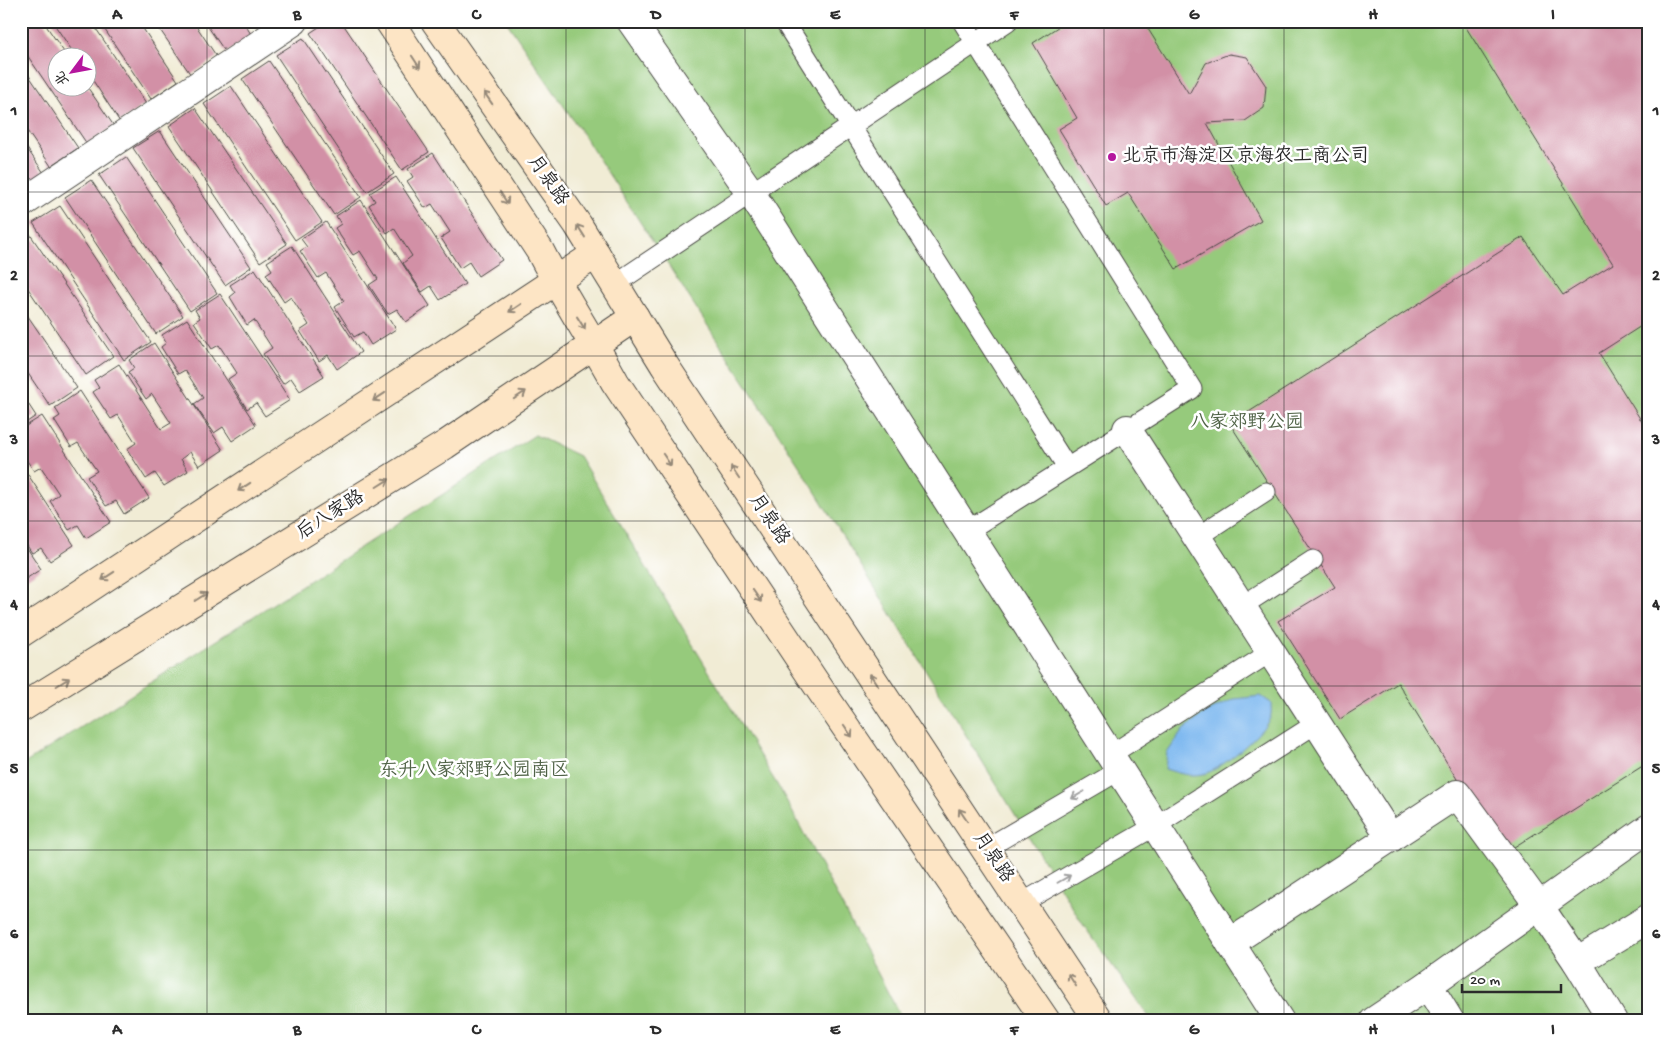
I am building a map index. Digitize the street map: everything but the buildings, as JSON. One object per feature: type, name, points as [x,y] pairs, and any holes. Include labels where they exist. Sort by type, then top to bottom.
[{"type":"main road","points":[[389,21],[540,251],[615,382],[815,682],[1046,1021]]},
{"type":"main road","name":"月泉路","points":[[435,21],[578,225],[671,374],[1099,1021]]},
{"type":"main road","points":[[21,633],[596,254]]},
{"type":"main road","name":"后八家路","points":[[21,708],[445,445],[635,317]]},
{"type":"street","points":[[21,204],[294,21]]},
{"type":"street","points":[[631,21],[751,193],[1280,1021]]},
{"type":"street","points":[[1127,429],[1391,838]]},
{"type":"street","points":[[1230,943],[1457,794],[1578,962],[1614,1021]]},
{"type":"street","points":[[1374,1021],[1428,985],[1649,828]]},
{"type":"street","points":[[1578,962],[1649,918]]},
{"type":"street","points":[[1428,985],[1450,1021]]},
{"type":"lane","points":[[784,21],[1067,467]]},
{"type":"lane","points":[[962,21],[1192,388],[967,531]]},
{"type":"lane","points":[[615,284],[1008,21]]},
{"type":"lane","points":[[1197,537],[1266,492]]},
{"type":"lane","points":[[1242,606],[1312,560]]},
{"type":"lane","points":[[986,849],[1115,763],[1271,652]]},
{"type":"lane","points":[[1022,903],[1155,826],[1317,723]]},
{"type":"green space","name":"八家郊野公园","points":[[506,21],[1649,21],[1649,1021],[1152,1021],[1084,926],[802,470],[578,127]]},
{"type":"green space","name":"东升八家郊野公园南区","points":[[535,435],[579,456],[784,796],[903,1021],[21,1021],[21,766]]},
{"type":"water","points":[[1261,696],[1271,703],[1270,718],[1266,725],[1240,751],[1219,767],[1198,775],[1184,774],[1165,769],[1167,753],[1183,730],[1205,713],[1234,699]]},
{"type":"place","name":"北京市海淀区京海农工商公司","points":[[1112,157]]}]
